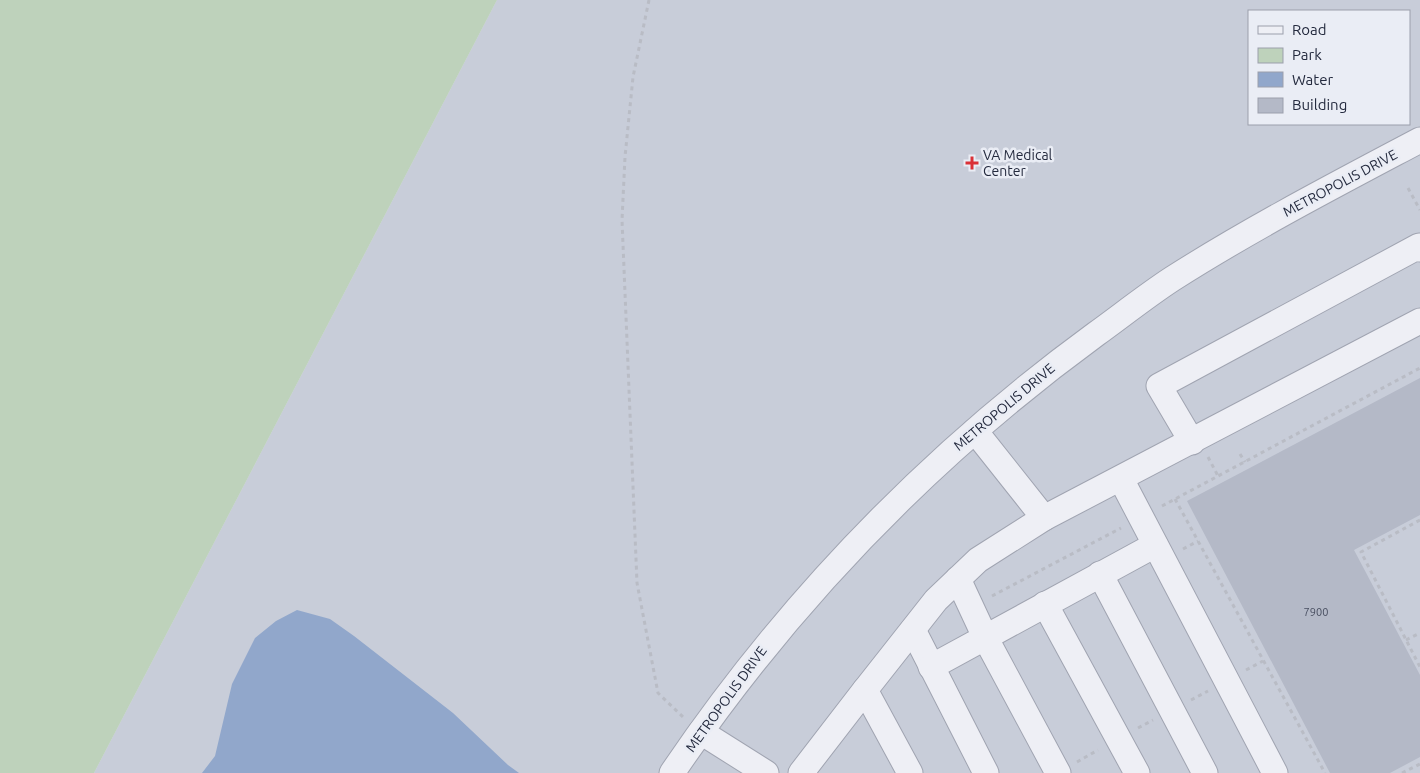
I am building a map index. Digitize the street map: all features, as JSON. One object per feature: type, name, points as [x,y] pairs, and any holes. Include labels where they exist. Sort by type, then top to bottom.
[{"type":"street","name":"METROPOLIS DRIVE","points":[[672,773],[769,641],[852,547],[940,460],[1054,364],[1171,280],[1291,209],[1420,140]]},
{"type":"street","points":[[1192,442],[1159,386],[1418,246],[1420,249]]},
{"type":"street","points":[[801,773],[936,600],[978,560],[1044,518],[1420,321]]},
{"type":"street","points":[[975,431],[1044,518]]},
{"type":"street","points":[[1121,479],[1275,773]]},
{"type":"street","points":[[931,667],[1155,545]]},
{"type":"street","points":[[1100,574],[1205,773]]},
{"type":"street","points":[[958,579],[985,637],[1058,773]]},
{"type":"street","points":[[1045,604],[1137,773]]},
{"type":"street","points":[[913,630],[986,773]]},
{"type":"street","points":[[865,690],[910,773]]},
{"type":"street","points":[[701,732],[766,773]]},
{"type":"path","points":[[649,0],[633,77],[624,157],[622,220],[637,583],[658,693],[673,709],[701,732]]},
{"type":"path","points":[[1408,188],[1420,210]]},
{"type":"path","points":[[971,607],[1420,368]]},
{"type":"path","points":[[1240,454],[1245,462]]},
{"type":"path","points":[[1175,499],[1325,773]]},
{"type":"path","points":[[1419,522],[1361,552],[1420,667]]},
{"type":"path","points":[[1406,640],[1420,633]]},
{"type":"path","points":[[1402,773],[1420,764]]},
{"type":"shaded area","points":[[497,0],[1420,0],[1420,773],[94,773]]},
{"type":"green space","points":[[0,0],[497,0],[94,773],[0,773]]},
{"type":"water","points":[[297,610],[330,619],[354,636],[453,713],[519,773],[202,773],[215,756],[232,684],[255,638],[276,621]]},
{"type":"building","points":[[1420,378],[1420,515],[1354,550],[1420,675],[1420,757],[1390,773],[1330,773],[1187,501]]},
{"type":"place","name":"VA Medical Center","points":[[972,163]]}]
